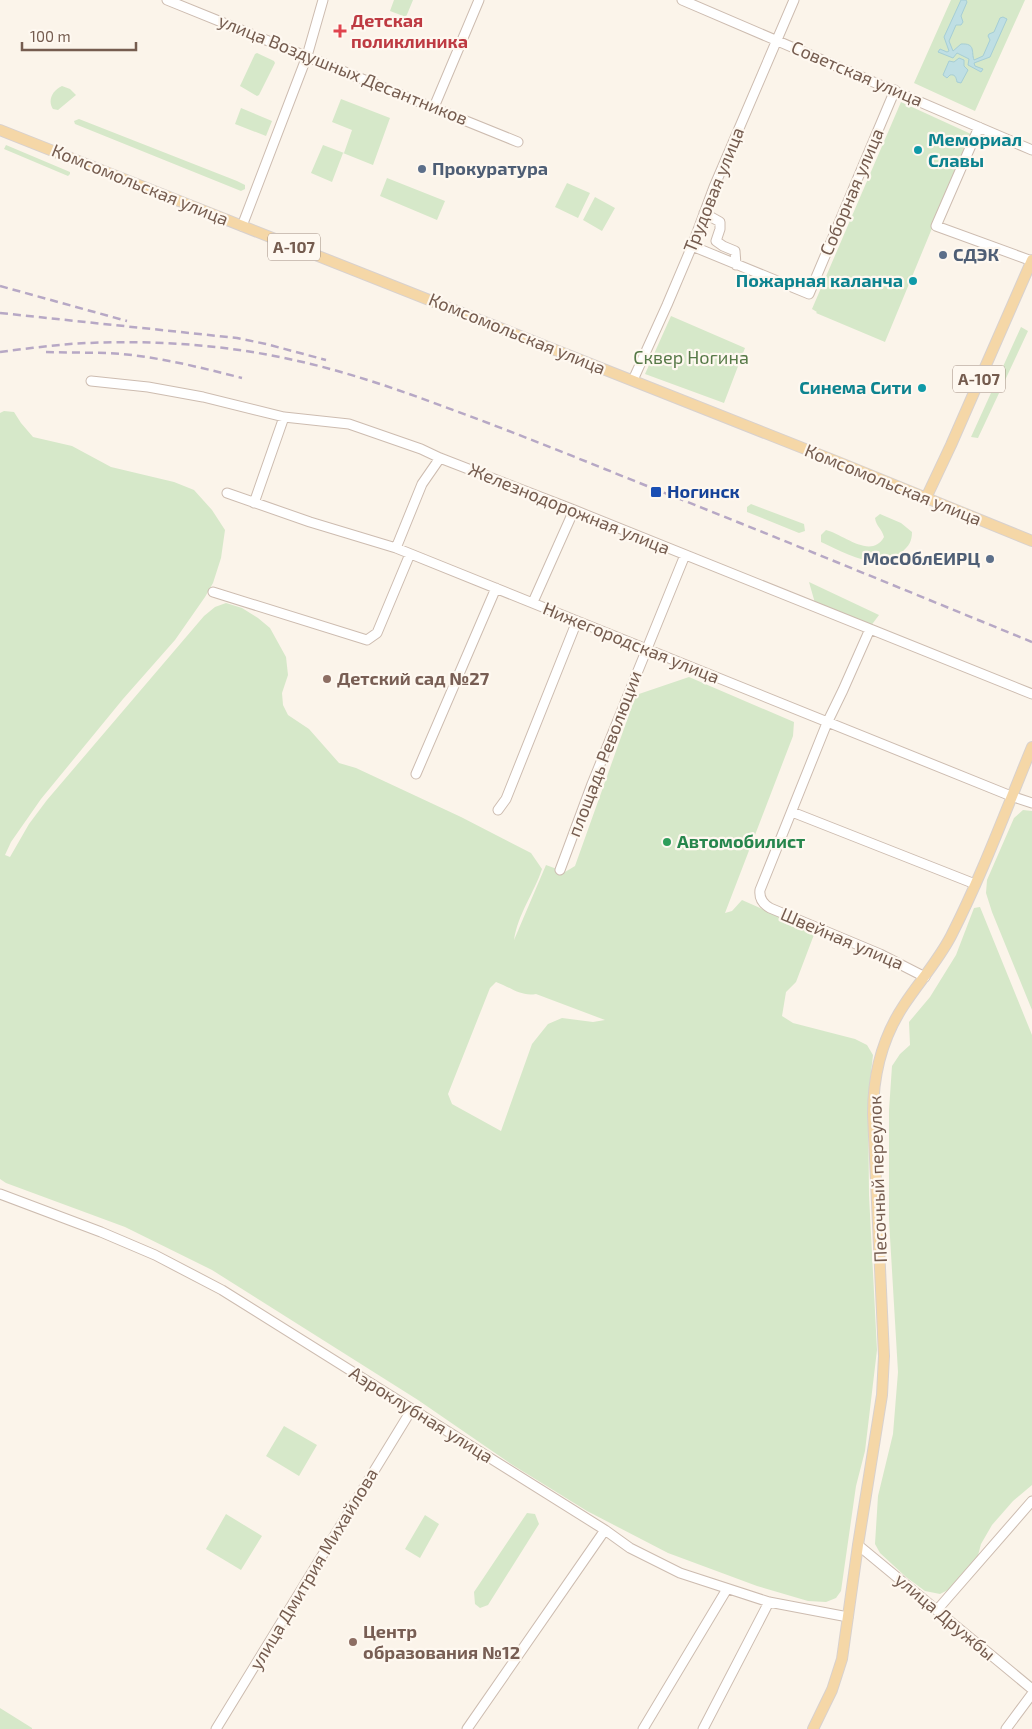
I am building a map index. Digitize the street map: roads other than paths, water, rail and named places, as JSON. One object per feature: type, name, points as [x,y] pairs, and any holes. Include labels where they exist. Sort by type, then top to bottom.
[{"type":"main road","name":"Комсомольская улица","points":[[0,130],[633,380],[1032,541]]},
{"type":"main road","name":"А-107","points":[[926,498],[1032,261]]},
{"type":"main road","name":"Песочный переулок","points":[[813,1729],[839,1673],[842,1659],[882,1395],[884,1356],[873,1114],[875,1079],[880,1055],[889,1032],[904,1004],[925,977],[951,936],[975,884],[1032,747]]},
{"type":"street","name":"улица Воздушных Десантников","points":[[167,0],[518,142]]},
{"type":"street","points":[[242,226],[307,56],[323,0]]},
{"type":"street","points":[[434,107],[479,0]]},
{"type":"street","name":"Советская улица","points":[[682,0],[1032,150]]},
{"type":"street","name":"Трудовая улица","points":[[633,380],[692,246],[704,213],[794,0]]},
{"type":"street","name":"Соборная улица","points":[[736,265],[809,294],[895,90]]},
{"type":"street","points":[[979,127],[936,226],[1032,261]]},
{"type":"street","points":[[692,246],[736,265],[735,252],[716,242],[720,222],[704,213]]},
{"type":"street","name":"Железнодорожная улица","points":[[92,381],[148,387],[203,397],[284,417],[349,424],[421,449],[1032,694]]},
{"type":"street","points":[[254,503],[284,417]]},
{"type":"street","points":[[396,548],[422,484],[440,458]]},
{"type":"street","name":"Нижегородская улица","points":[[227,493],[310,522],[396,548],[533,602],[827,723],[1011,796],[1032,802]]},
{"type":"street","points":[[533,602],[574,510]]},
{"type":"street","points":[[214,592],[363,639],[370,639],[377,633],[410,554]]},
{"type":"street","name":"площадь Революции","points":[[560,870],[592,784],[685,555]]},
{"type":"street","points":[[416,774],[496,588]]},
{"type":"street","points":[[498,810],[506,799],[577,621]]},
{"type":"street","points":[[870,629],[827,723],[792,812],[975,884]]},
{"type":"street","name":"Швейная улица","points":[[792,812],[760,890],[761,900],[770,908],[880,954],[925,977]]},
{"type":"street","name":"Аэроклубная улица","points":[[0,1194],[101,1232],[155,1255],[222,1290],[605,1530],[630,1548],[663,1566],[768,1602],[848,1617]]},
{"type":"street","name":"улица Дмитрия Михайлова","points":[[216,1729],[412,1409]]},
{"type":"street","points":[[937,1610],[1032,1501]]},
{"type":"street","points":[[467,1729],[605,1530]]},
{"type":"street","name":"улица Дружбы","points":[[858,1545],[1032,1689]]},
{"type":"street","points":[[643,1729],[727,1589]]},
{"type":"street","points":[[703,1729],[768,1602]]},
{"type":"street","points":[[1006,1729],[1032,1694]]},
{"type":"water","points":[[961,0],[966,0],[967,2],[961,16],[963,22],[961,25],[956,25],[949,41],[953,51],[961,44],[969,45],[972,49],[974,60],[983,56],[990,40],[988,36],[994,32],[1000,18],[1007,19],[990,57],[974,63],[975,66],[983,69],[981,72],[968,65],[969,59],[957,53],[953,58],[938,52],[940,49],[949,51],[944,37]]},
{"type":"water","points":[[959,58],[964,60],[964,66],[968,70],[961,83],[957,82],[956,77],[953,75],[947,78],[943,75],[949,61],[954,62]]},
{"type":"railway","points":[[0,286],[127,321]]},
{"type":"railway","points":[[0,313],[237,338],[326,360]]},
{"type":"railway","points":[[0,352],[99,343],[185,344],[270,355],[345,373],[413,395],[539,443],[1032,642]]},
{"type":"railway","points":[[46,352],[122,354],[153,358],[242,378]]},
{"type":"place","name":"Детская поликлиника","points":[[340,31]]},
{"type":"place","name":"Мемориал Славы","points":[[918,150]]},
{"type":"place","name":"Прокуратура","points":[[422,169]]},
{"type":"place","name":"СДЭК","points":[[943,255]]},
{"type":"place","name":"Пожарная каланча","points":[[913,281]]},
{"type":"place","name":"Синема Сити","points":[[922,388]]},
{"type":"place","name":"Ногинск","points":[[656,492]]},
{"type":"place","name":"МосОблЕИРЦ","points":[[990,559]]},
{"type":"place","name":"Детский сад №27","points":[[327,679]]},
{"type":"place","name":"Автомобилист","points":[[667,842]]},
{"type":"place","name":"Центр образования №12","points":[[353,1642]]},
{"type":"park label","name":"Сквер Ногина","points":[[691,358]]}]
